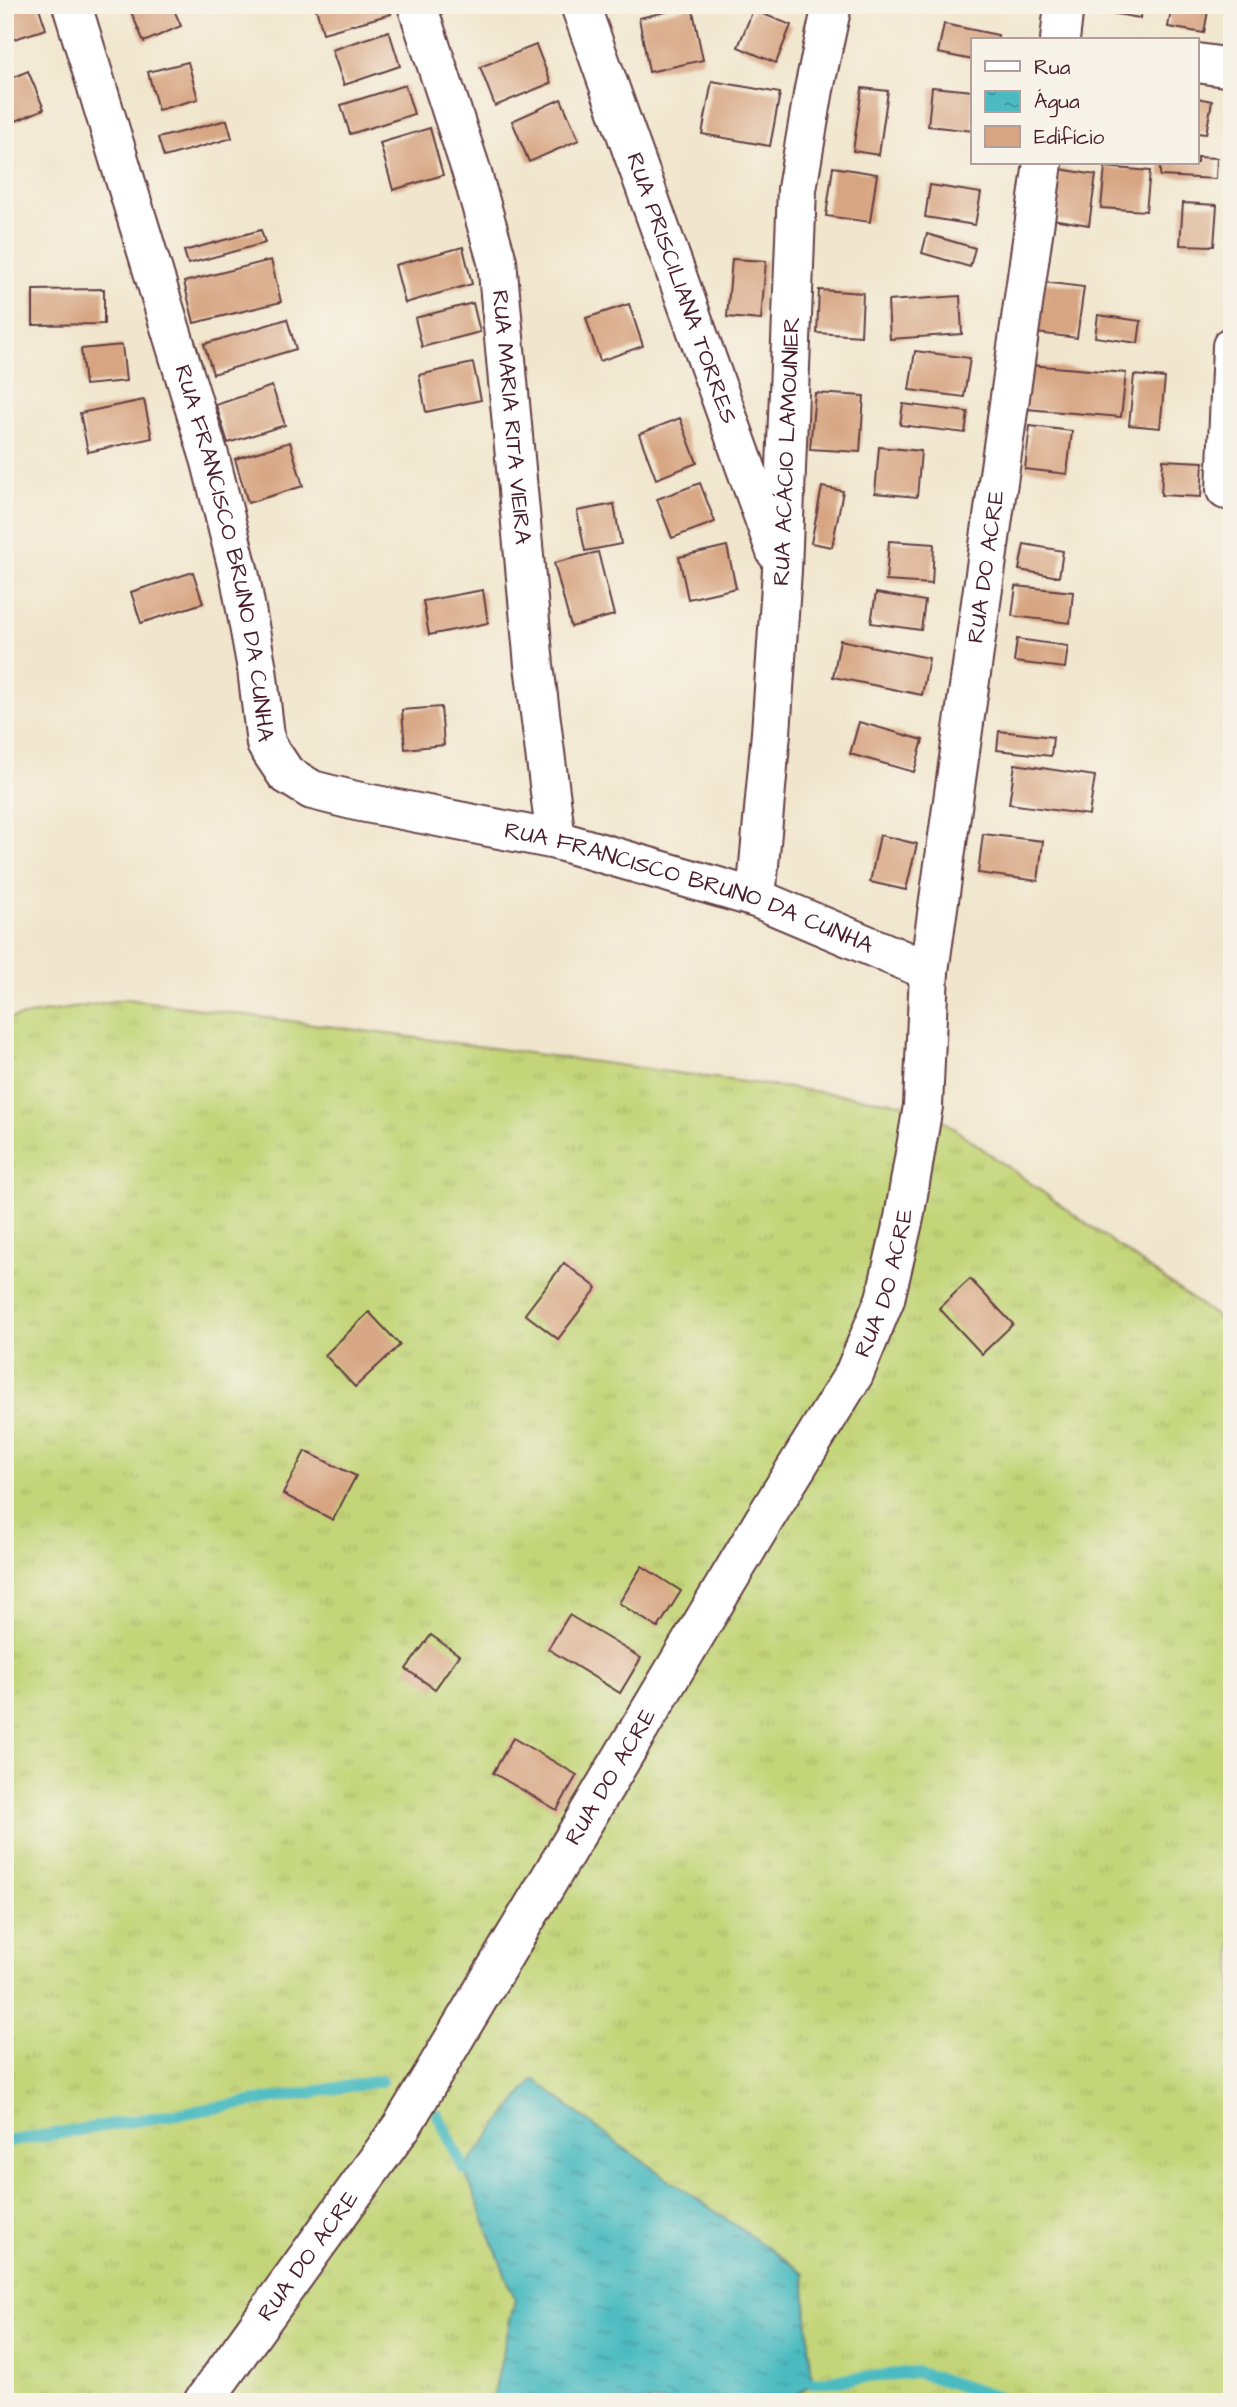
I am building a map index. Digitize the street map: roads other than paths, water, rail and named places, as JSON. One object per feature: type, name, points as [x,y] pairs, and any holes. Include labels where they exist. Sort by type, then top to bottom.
[{"type":"street","name":"RUA FRANCISCO BRUNO DA CUNHA","points":[[72,5],[211,462],[240,578],[257,669],[266,744],[286,774],[312,790],[556,840],[756,898],[929,971]]},
{"type":"street","name":"RUA MARIA RITA VIEIRA","points":[[416,5],[471,170],[497,261],[534,666],[556,840]]},
{"type":"street","name":"RUA PRISCILIANA TORRES","points":[[580,5],[782,570]]},
{"type":"street","name":"RUA ACÁCIO LAMOUNIER","points":[[756,898],[782,570],[797,189],[832,5]]},
{"type":"street","points":[[1060,38],[1064,5]]},
{"type":"street","points":[[1198,62],[1232,68]]},
{"type":"street","name":"RUA DO ACRE","points":[[203,2402],[402,2126],[854,1374],[885,1299],[904,1218],[923,1106],[929,971],[1043,164]]},
{"type":"street","points":[[1226,490],[1232,346]]},
{"type":"water","points":[[534,2079],[618,2144],[804,2273],[812,2383],[787,2402],[492,2402],[515,2299],[464,2169]]},
{"type":"waterway","points":[[5,2142],[381,2081]]},
{"type":"waterway","points":[[438,2115],[464,2169]]},
{"type":"waterway","points":[[812,2383],[916,2372],[1013,2402]]}]
